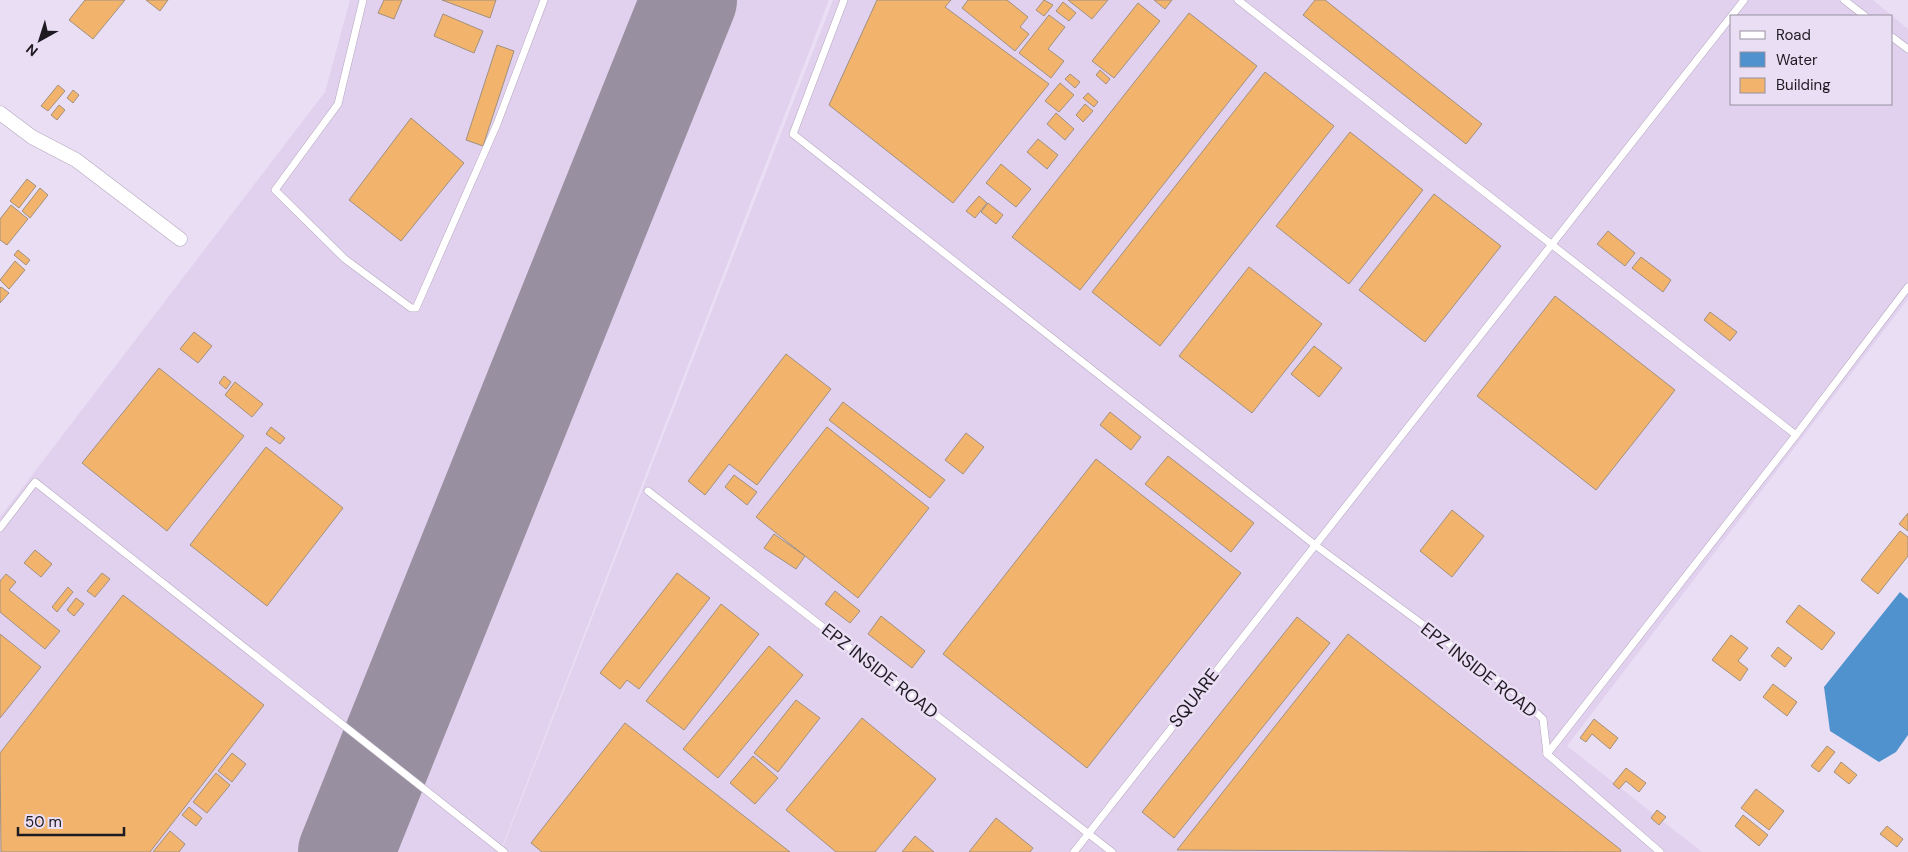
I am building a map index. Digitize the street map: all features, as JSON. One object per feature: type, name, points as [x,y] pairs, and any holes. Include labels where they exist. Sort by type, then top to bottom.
[{"type":"street","points":[[0,113],[32,137],[76,160],[180,240]]},
{"type":"lane","points":[[363,0],[338,104],[275,190],[345,258],[396,298],[411,308],[416,308],[497,124],[544,0]]},
{"type":"lane","name":"EPZ INSIDE ROAD","points":[[844,0],[792,134],[1315,545],[1519,697],[1543,719],[1546,754]]},
{"type":"lane","points":[[1238,0],[1796,436]]},
{"type":"lane","name":"SQUARE","points":[[1732,15],[1744,0]]},
{"type":"lane","points":[[1844,0],[1864,15]]},
{"type":"lane","name":"SQUARE","points":[[1074,852],[1730,18]]},
{"type":"lane","points":[[1893,37],[1908,49]]},
{"type":"lane","points":[[1660,852],[1546,754],[1796,436],[1908,287]]},
{"type":"lane","points":[[0,528],[35,482],[504,852]]},
{"type":"lane","name":"EPZ INSIDE ROAD","points":[[648,491],[1112,852]]},
{"type":"shaded area","points":[[350,0],[829,0],[500,852],[0,852],[0,517],[325,92]]},
{"type":"shaded area","points":[[833,0],[1873,0],[1891,15],[1730,15],[1730,105],[1893,105],[1893,17],[1908,29],[1908,299],[1567,746],[1702,852],[501,852]]},
{"type":"water","points":[[1900,592],[1908,599],[1908,735],[1896,752],[1879,762],[1830,731],[1824,687]]},
{"type":"building","points":[[85,0],[125,0],[93,39],[69,20]]},
{"type":"building","points":[[146,0],[168,0],[160,11]]},
{"type":"building","points":[[384,0],[402,0],[394,19],[378,13]]},
{"type":"building","points":[[442,0],[496,0],[490,18]]},
{"type":"building","points":[[877,0],[951,0],[945,7],[1049,84],[953,203],[829,105]]},
{"type":"building","points":[[968,0],[1007,0],[1028,17],[1020,27],[1029,34],[1015,51],[962,8]]},
{"type":"building","points":[[1044,0],[1053,5],[1044,16],[1036,10]]},
{"type":"building","points":[[1068,0],[1108,0],[1092,19]]},
{"type":"building","points":[[1154,0],[1172,0],[1165,9]]},
{"type":"building","points":[[1315,0],[1325,0],[1482,124],[1466,144],[1303,15]]},
{"type":"building","points":[[1063,2],[1076,13],[1069,21],[1056,11]]},
{"type":"building","points":[[1138,3],[1160,21],[1114,78],[1092,61]]},
{"type":"building","points":[[1189,13],[1257,66],[1080,290],[1012,237]]},
{"type":"building","points":[[443,14],[483,31],[474,53],[434,36]]},
{"type":"building","points":[[1049,15],[1065,27],[1048,49],[1064,61],[1051,78],[1019,53]]},
{"type":"building","points":[[497,45],[514,51],[483,146],[466,140]]},
{"type":"building","points":[[1100,70],[1110,79],[1106,84],[1096,75]]},
{"type":"building","points":[[1265,72],[1334,126],[1160,346],[1092,292]]},
{"type":"building","points":[[1070,74],[1080,82],[1075,88],[1065,79]]},
{"type":"building","points":[[1060,83],[1074,95],[1059,112],[1045,101]]},
{"type":"building","points":[[58,85],[65,91],[48,111],[41,106]]},
{"type":"building","points":[[73,90],[79,95],[73,103],[67,98]]},
{"type":"building","points":[[1088,93],[1098,102],[1094,107],[1083,98]]},
{"type":"building","points":[[1085,104],[1093,111],[1083,122],[1076,115]]},
{"type":"building","points":[[59,105],[65,110],[57,120],[51,115]]},
{"type":"building","points":[[1056,113],[1074,129],[1065,140],[1047,124]]},
{"type":"building","points":[[411,118],[464,163],[401,241],[349,200]]},
{"type":"building","points":[[1350,132],[1423,190],[1349,284],[1276,226]]},
{"type":"building","points":[[1038,139],[1058,155],[1047,169],[1027,152]]},
{"type":"building","points":[[1001,164],[1031,189],[1016,207],[986,183]]},
{"type":"building","points":[[27,179],[36,186],[19,208],[10,201]]},
{"type":"building","points":[[40,188],[48,195],[30,218],[22,211]]},
{"type":"building","points":[[1434,194],[1501,246],[1425,342],[1359,290]]},
{"type":"building","points":[[979,196],[987,203],[975,218],[966,211]]},
{"type":"building","points":[[988,203],[1003,215],[996,224],[981,212]]},
{"type":"building","points":[[11,205],[28,219],[7,245],[0,240],[0,219]]},
{"type":"building","points":[[1608,231],[1635,253],[1625,266],[1597,244]]},
{"type":"building","points":[[18,250],[30,260],[26,265],[14,255]]},
{"type":"building","points":[[1641,257],[1671,280],[1663,292],[1632,268]]},
{"type":"building","points":[[15,261],[25,270],[9,289],[0,280]]},
{"type":"building","points":[[1249,267],[1322,324],[1252,413],[1179,356]]},
{"type":"building","points":[[0,288],[9,293],[0,303]]},
{"type":"building","points":[[1555,296],[1675,390],[1596,490],[1477,396]]},
{"type":"building","points":[[1710,312],[1737,332],[1730,341],[1704,320]]},
{"type":"building","points":[[194,332],[212,346],[198,363],[180,349]]},
{"type":"building","points":[[1314,346],[1342,368],[1319,397],[1291,374]]},
{"type":"building","points":[[786,354],[831,389],[757,485],[729,464],[705,495],[688,481]]},
{"type":"building","points":[[159,368],[244,436],[167,531],[82,463]]},
{"type":"building","points":[[224,376],[231,382],[226,389],[219,383]]},
{"type":"building","points":[[235,382],[263,404],[252,417],[225,395]]},
{"type":"building","points":[[843,402],[945,480],[930,498],[829,420]]},
{"type":"building","points":[[1110,412],[1141,437],[1131,450],[1100,425]]},
{"type":"building","points":[[271,427],[285,438],[280,444],[266,434]]},
{"type":"building","points":[[827,427],[929,508],[858,598],[756,517]]},
{"type":"building","points":[[966,433],[984,447],[963,474],[945,460]]},
{"type":"building","points":[[266,447],[343,508],[267,606],[190,545]]},
{"type":"building","points":[[1168,456],[1254,523],[1231,552],[1145,484]]},
{"type":"building","points":[[1096,459],[1241,573],[1087,768],[943,654]]},
{"type":"building","points":[[734,475],[757,492],[747,505],[725,487]]},
{"type":"building","points":[[1452,510],[1484,536],[1452,577],[1420,551]]},
{"type":"building","points":[[1908,513],[1908,531],[1899,524]]},
{"type":"building","points":[[1900,531],[1908,537],[1908,556],[1878,594],[1861,580]]},
{"type":"building","points":[[774,534],[805,556],[796,569],[764,548]]},
{"type":"building","points":[[35,550],[52,564],[41,577],[24,563]]},
{"type":"building","points":[[102,573],[110,579],[95,597],[87,591]]},
{"type":"building","points":[[677,573],[710,598],[639,689],[627,680],[620,689],[600,673]]},
{"type":"building","points":[[6,574],[16,582],[9,590],[60,631],[45,649],[0,612],[0,581]]},
{"type":"building","points":[[68,587],[73,592],[57,612],[52,607]]},
{"type":"building","points":[[835,591],[860,611],[850,623],[825,604]]},
{"type":"building","points":[[123,595],[264,705],[150,852],[1,852],[0,753]]},
{"type":"building","points":[[76,598],[84,604],[74,616],[67,610]]},
{"type":"building","points":[[721,604],[759,634],[684,730],[646,701]]},
{"type":"building","points":[[1799,605],[1835,633],[1822,650],[1786,622]]},
{"type":"building","points":[[881,616],[925,651],[912,668],[868,634]]},
{"type":"building","points":[[1297,617],[1330,643],[1174,838],[1142,812]]},
{"type":"building","points":[[0,634],[41,667],[0,718]]},
{"type":"building","points":[[1348,634],[1621,850],[1620,852],[1177,850]]},
{"type":"building","points":[[1731,635],[1748,648],[1738,661],[1748,669],[1740,681],[1712,660]]},
{"type":"building","points":[[769,646],[803,675],[718,778],[683,749]]},
{"type":"building","points":[[1778,647],[1792,658],[1785,667],[1771,656]]},
{"type":"building","points":[[1773,684],[1797,702],[1787,716],[1763,697]]},
{"type":"building","points":[[796,700],[820,718],[778,772],[754,753]]},
{"type":"building","points":[[862,718],[936,779],[875,852],[836,852],[786,810]]},
{"type":"building","points":[[1594,719],[1618,738],[1610,749],[1592,734],[1586,742],[1580,738]]},
{"type":"building","points":[[625,723],[790,852],[542,852],[531,843]]},
{"type":"building","points":[[1827,746],[1835,752],[1819,772],[1811,766]]},
{"type":"building","points":[[232,753],[246,764],[232,782],[218,771]]},
{"type":"building","points":[[753,756],[778,778],[755,804],[730,783]]},
{"type":"building","points":[[1841,762],[1857,775],[1849,784],[1834,772]]},
{"type":"building","points":[[1626,768],[1646,783],[1639,792],[1626,781],[1619,789],[1613,784]]},
{"type":"building","points":[[216,773],[230,785],[207,813],[193,802]]},
{"type":"building","points":[[1756,789],[1784,811],[1769,830],[1741,808]]},
{"type":"building","points":[[189,807],[202,818],[196,826],[182,815]]},
{"type":"building","points":[[1657,810],[1666,817],[1659,825],[1651,818]]},
{"type":"building","points":[[1743,815],[1768,835],[1759,846],[1735,826]]},
{"type":"building","points":[[996,818],[1033,848],[1030,852],[969,852]]},
{"type":"building","points":[[1887,826],[1903,839],[1897,847],[1880,834]]},
{"type":"building","points":[[170,831],[185,844],[179,852],[153,852]]},
{"type":"building","points":[[915,836],[934,852],[902,852]]},
{"type":"runway","points":[[346,852],[689,0]]}]
